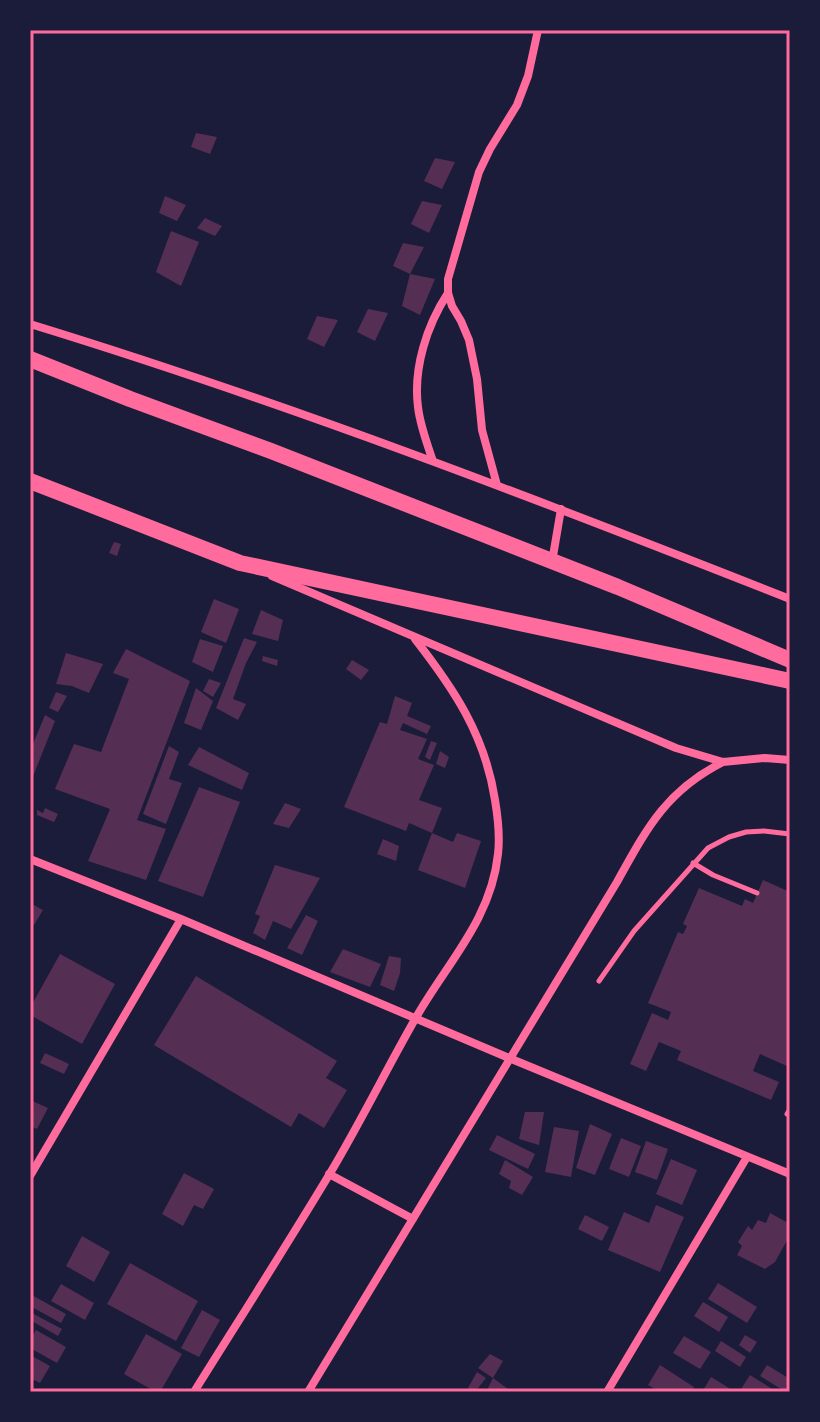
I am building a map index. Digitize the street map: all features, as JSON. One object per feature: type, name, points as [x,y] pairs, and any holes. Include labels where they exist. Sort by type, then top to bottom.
[{"type":"main road","points":[[30,359],[618,587],[790,660]]},
{"type":"main road","points":[[30,481],[240,563],[790,681]]},
{"type":"street","points":[[497,485],[482,430],[469,340],[448,293],[448,279],[479,172],[517,105],[528,76],[538,30]]},
{"type":"street","points":[[433,461],[423,431],[416,390],[427,336],[435,313],[448,293]]},
{"type":"street","points":[[30,324],[250,396],[433,461],[790,599]]},
{"type":"street","points":[[552,562],[561,509]]},
{"type":"street","points":[[240,563],[676,748],[723,762]]},
{"type":"street","points":[[194,1392],[329,1174],[416,1017],[477,923],[494,882],[499,838],[491,778],[480,741],[446,678],[415,639]]},
{"type":"street","points":[[308,1392],[645,832],[668,801],[699,774],[723,762],[765,758],[790,760]]},
{"type":"street","points":[[30,859],[790,1174]]},
{"type":"street","points":[[30,1176],[181,919]]},
{"type":"street","points":[[607,1392],[747,1157]]},
{"type":"street","points":[[329,1174],[413,1219]]},
{"type":"lane","points":[[599,981],[634,931],[708,848],[746,832],[790,834]]},
{"type":"lane","points":[[693,863],[757,893]]},
{"type":"building","points":[[196,133],[217,137],[210,154],[191,147]]},
{"type":"building","points":[[435,158],[455,162],[442,189],[424,181]]},
{"type":"building","points":[[165,196],[186,205],[177,221],[159,213]]},
{"type":"building","points":[[422,201],[442,205],[429,233],[411,224]]},
{"type":"building","points":[[205,218],[222,226],[215,236],[197,228]]},
{"type":"building","points":[[171,231],[199,242],[181,286],[156,272]]},
{"type":"building","points":[[403,243],[424,247],[410,274],[393,266]]},
{"type":"building","points":[[410,274],[435,279],[420,315],[402,306]]},
{"type":"building","points":[[368,309],[388,313],[375,341],[357,332]]},
{"type":"building","points":[[317,316],[338,320],[324,347],[307,339]]},
{"type":"building","points":[[114,542],[121,544],[117,556],[109,553]]},
{"type":"building","points":[[214,599],[239,609],[226,643],[201,632]]},
{"type":"building","points":[[261,610],[283,620],[278,641],[252,634]]},
{"type":"building","points":[[244,638],[257,642],[233,699],[246,704],[238,720],[216,708]]},
{"type":"building","points":[[200,639],[223,646],[213,672],[192,662]]},
{"type":"building","points":[[126,649],[190,681],[137,820],[166,829],[146,880],[88,861],[110,809],[55,789],[74,744],[101,752],[129,679],[113,673]]},
{"type":"building","points":[[66,653],[103,664],[89,693],[56,684]]},
{"type":"building","points":[[263,656],[278,660],[277,666],[262,661]]},
{"type":"building","points":[[352,660],[369,670],[361,680],[346,669]]},
{"type":"building","points":[[209,679],[221,683],[213,697],[203,691]]},
{"type":"building","points":[[196,688],[213,701],[201,730],[184,723]]},
{"type":"building","points":[[56,692],[67,696],[58,712],[49,708]]},
{"type":"building","points":[[395,696],[412,703],[407,716],[431,726],[427,734],[403,723],[400,730],[427,739],[418,759],[434,765],[419,800],[442,808],[432,833],[409,823],[406,831],[344,807],[380,722],[387,724]]},
{"type":"building","points":[[45,715],[55,721],[30,784],[30,751]]},
{"type":"building","points":[[431,741],[437,743],[430,760],[425,757]]},
{"type":"building","points":[[169,746],[179,752],[169,779],[182,783],[166,824],[143,814]]},
{"type":"building","points":[[199,747],[249,773],[242,790],[188,765]]},
{"type":"building","points":[[440,751],[449,757],[445,768],[436,764]]},
{"type":"building","points":[[199,787],[240,802],[203,897],[158,881]]},
{"type":"building","points":[[285,803],[301,809],[289,828],[273,824]]},
{"type":"building","points":[[45,808],[58,814],[54,822],[37,815],[37,810],[43,813]]},
{"type":"building","points":[[432,833],[453,842],[457,833],[481,841],[465,888],[418,870]]},
{"type":"building","points":[[383,839],[399,846],[396,861],[377,854]]},
{"type":"building","points":[[275,865],[320,878],[291,929],[273,921],[265,940],[253,933],[260,916],[255,914]]},
{"type":"building","points":[[763,880],[790,892],[790,1058],[787,1066],[760,1054],[753,1071],[779,1082],[771,1100],[677,1060],[681,1051],[659,1042],[646,1071],[630,1064],[652,1013],[668,1020],[671,1012],[648,1003],[678,932],[683,934],[687,926],[683,924],[699,888],[742,906],[745,899],[753,903]]},
{"type":"building","points":[[30,903],[43,910],[34,925],[30,923]]},
{"type":"building","points":[[306,915],[318,921],[302,955],[287,948]]},
{"type":"building","points":[[343,949],[381,964],[370,987],[330,972]]},
{"type":"building","points":[[60,954],[115,984],[82,1044],[30,1015],[30,1008]]},
{"type":"building","points":[[389,956],[401,958],[394,991],[380,985]]},
{"type":"building","points":[[196,976],[337,1061],[326,1078],[347,1090],[324,1128],[299,1113],[291,1127],[154,1045]]},
{"type":"building","points":[[45,1053],[69,1064],[64,1074],[40,1063]]},
{"type":"building","points":[[30,1100],[48,1108],[37,1129],[30,1126]]},
{"type":"building","points":[[525,1112],[544,1112],[539,1145],[519,1139]]},
{"type":"building","points":[[590,1124],[612,1134],[595,1175],[576,1168]]},
{"type":"building","points":[[554,1127],[579,1131],[571,1177],[545,1172]]},
{"type":"building","points":[[497,1135],[535,1154],[528,1169],[489,1150]]},
{"type":"building","points":[[621,1138],[641,1146],[629,1177],[609,1169]]},
{"type":"building","points":[[646,1141],[668,1149],[657,1180],[635,1172]]},
{"type":"building","points":[[671,1159],[697,1170],[682,1205],[656,1194]]},
{"type":"building","points":[[505,1160],[533,1177],[522,1195],[509,1188],[511,1181],[499,1174]]},
{"type":"building","points":[[184,1173],[214,1189],[203,1209],[194,1205],[183,1226],[162,1214]]},
{"type":"building","points":[[656,1205],[684,1217],[660,1272],[608,1250],[624,1212],[649,1223]]},
{"type":"building","points":[[770,1213],[790,1224],[790,1235],[775,1262],[765,1269],[737,1255],[742,1246],[738,1242],[748,1226],[752,1230],[758,1220],[766,1223]]},
{"type":"building","points":[[585,1215],[609,1227],[602,1241],[578,1229]]},
{"type":"building","points":[[82,1236],[110,1252],[94,1282],[66,1266]]},
{"type":"building","points":[[130,1263],[198,1301],[176,1341],[107,1304]]},
{"type":"building","points":[[718,1283],[757,1307],[747,1323],[708,1299]]},
{"type":"building","points":[[61,1284],[94,1303],[85,1320],[51,1301]]},
{"type":"building","points":[[30,1294],[66,1314],[61,1323],[30,1306]]},
{"type":"building","points":[[703,1302],[728,1317],[719,1332],[694,1316]]},
{"type":"building","points":[[202,1310],[220,1320],[199,1357],[181,1348]]},
{"type":"building","points":[[30,1312],[62,1329],[58,1336],[30,1320]]},
{"type":"building","points":[[36,1330],[66,1347],[57,1363],[30,1348],[30,1340]]},
{"type":"building","points":[[146,1334],[182,1354],[160,1392],[124,1374]]},
{"type":"building","points":[[745,1335],[757,1342],[750,1353],[739,1345]]},
{"type":"building","points":[[684,1336],[711,1352],[700,1369],[673,1353]]},
{"type":"building","points":[[721,1341],[746,1357],[740,1367],[715,1351]]},
{"type":"building","points":[[490,1354],[503,1361],[493,1378],[478,1368]]},
{"type":"building","points":[[30,1355],[50,1366],[40,1383],[30,1378]]},
{"type":"building","points":[[660,1365],[694,1387],[691,1392],[660,1392],[648,1385]]},
{"type":"building","points":[[767,1365],[790,1379],[790,1392],[760,1376]]},
{"type":"building","points":[[477,1372],[486,1378],[473,1392],[468,1388]]},
{"type":"building","points":[[750,1375],[777,1392],[746,1392],[741,1389]]},
{"type":"building","points":[[711,1377],[729,1388],[727,1392],[702,1392]]},
{"type":"building","points":[[493,1378],[512,1392],[486,1392]]}]
